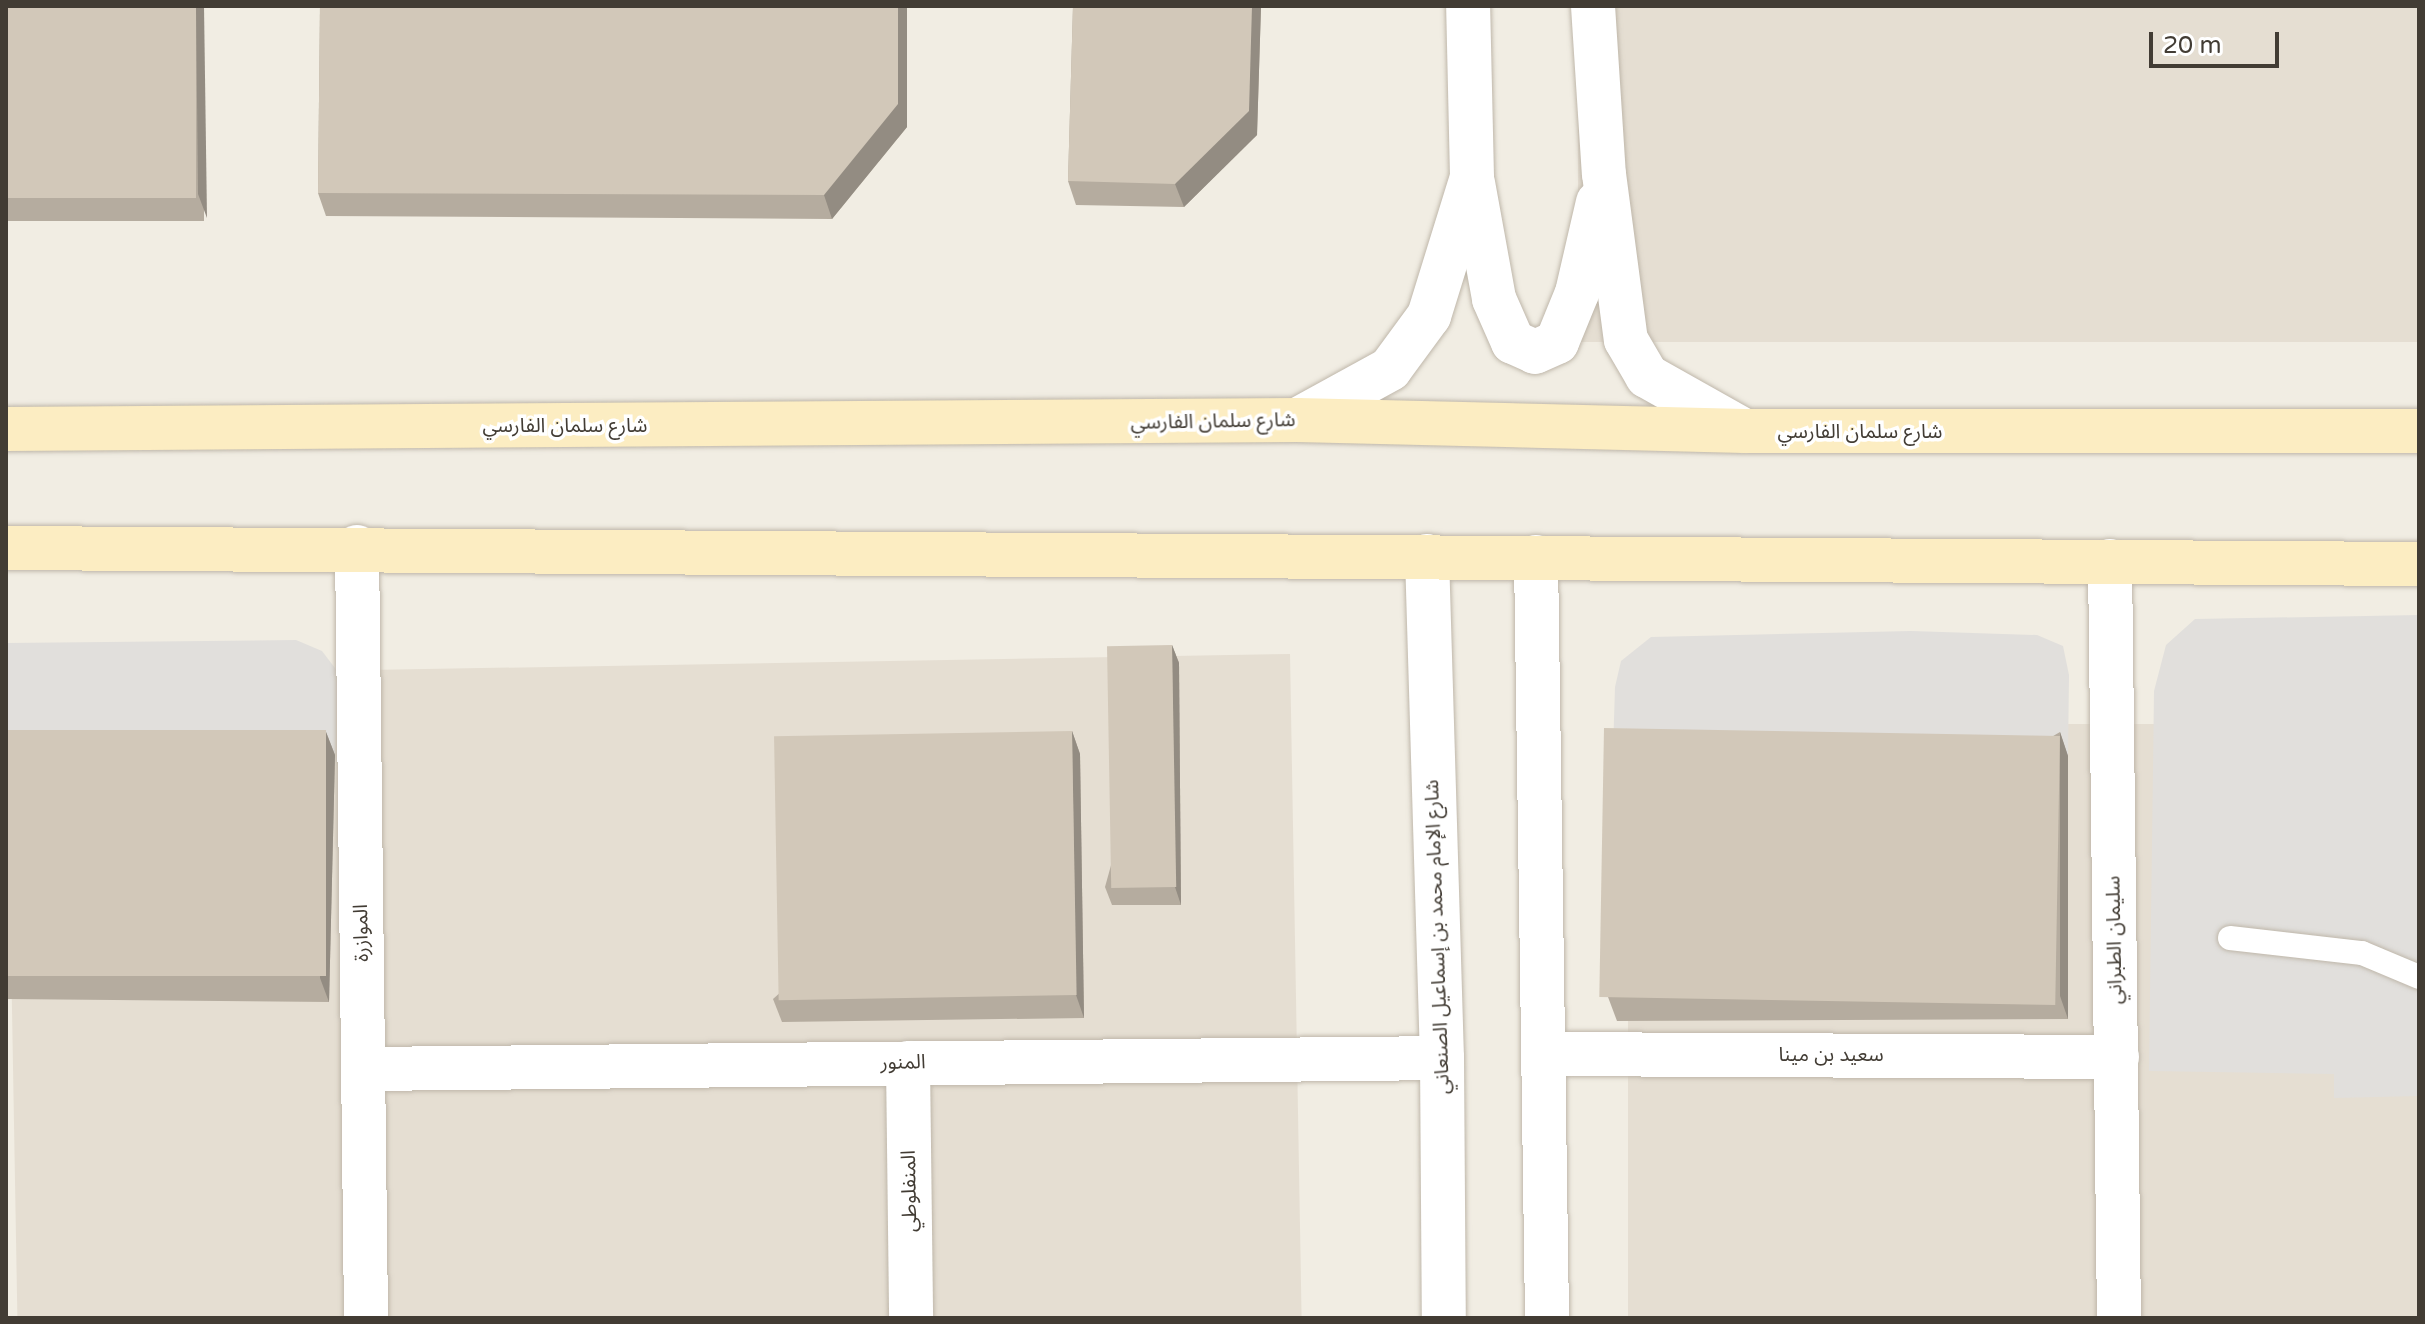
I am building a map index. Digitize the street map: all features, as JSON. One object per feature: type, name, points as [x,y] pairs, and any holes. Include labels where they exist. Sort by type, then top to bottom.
[{"type":"street","points":[[1468,6],[1472,177],[1494,299],[1513,342],[1535,352],[1557,342],[1577,293],[1604,174]]},
{"type":"street","points":[[1593,6],[1604,174],[1626,340],[1647,376],[1745,431]]},
{"type":"street","points":[[1297,420],[1390,369],[1429,316],[1472,177]]},
{"type":"street","name":"شارع سلمان الفارسي","points":[[6,429],[1297,420],[1745,431],[2419,431]]},
{"type":"street","points":[[6,548],[357,547],[2419,564]]},
{"type":"street","name":"الموازرة","points":[[357,547],[366,1318]]},
{"type":"street","name":"شارع الإمام محمد بن إسماعيل الصنعاني","points":[[1427,556],[1442,1058],[1444,1318]]},
{"type":"street","points":[[1536,557],[1547,1318]]},
{"type":"street","name":"سليمان الطبراني","points":[[2110,561],[2119,1318]]},
{"type":"street","name":"سعيد بن مينا","points":[[1544,1054],[2117,1057]]},
{"type":"street","name":"المنور","points":[[363,1069],[1442,1058]]},
{"type":"street","name":"المنفلوطي","points":[[908,1063],[911,1318]]},
{"type":"lane","points":[[2230,938],[2362,953],[2419,977]]},
{"type":"shaded area","points":[[1578,6],[2419,6],[2419,342],[1578,342]]},
{"type":"shaded area","points":[[2419,615],[2419,1096],[2334,1098],[2334,1074],[2149,1071],[2154,691],[2166,645],[2195,619]]},
{"type":"shaded area","points":[[1911,631],[2037,635],[2063,646],[2069,675],[2068,756],[1613,751],[1615,687],[1621,661],[1651,637]]},
{"type":"shaded area","points":[[296,640],[322,651],[338,672],[335,755],[6,753],[6,643]]},
{"type":"shaded area","points":[[1290,654],[1302,1318],[17,1318],[6,676]]},
{"type":"shaded area","points":[[1628,724],[2419,724],[2419,1318],[1628,1318]]},
{"type":"building","points":[[6,6],[196,6],[196,198],[6,198]]},
{"type":"building","points":[[320,6],[898,6],[898,104],[824,195],[318,193]]},
{"type":"building","points":[[1073,6],[1252,6],[1249,111],[1175,184],[1068,181]]},
{"type":"building","points":[[1172,645],[1176,887],[1111,888],[1107,646]]},
{"type":"building","points":[[1604,728],[2060,736],[2055,1005],[1599,997]]},
{"type":"building","points":[[6,730],[326,730],[326,976],[6,976]]},
{"type":"building","points":[[1072,731],[1077,995],[779,1000],[774,736]]}]
